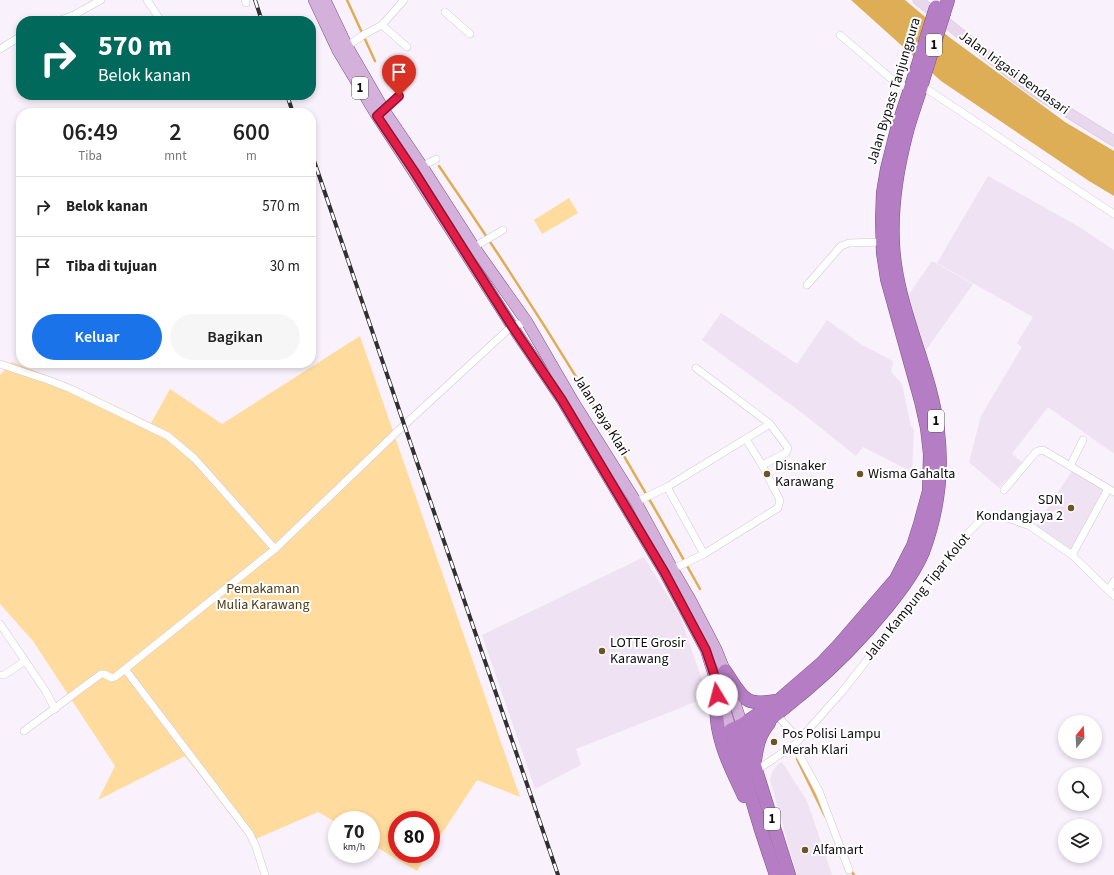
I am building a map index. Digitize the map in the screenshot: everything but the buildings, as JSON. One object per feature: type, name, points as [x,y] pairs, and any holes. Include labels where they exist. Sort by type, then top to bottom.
[{"type":"highway","name":"Jalan Bypass Tanjungpura","points":[[738,733],[776,714],[825,674],[864,636],[898,594],[922,554],[936,507],[940,461],[938,432],[931,397],[898,282],[893,244],[893,220],[897,176],[918,81],[939,7],[948,0]]},
{"type":"highway","name":"Jalan Bypass Tanjungpura","points":[[738,733],[822,663],[861,621],[896,579],[912,546],[926,504],[929,491],[930,474],[928,428],[922,401],[887,280],[882,242],[883,193],[887,169],[897,129],[918,81]]},
{"type":"highway","points":[[725,671],[740,693],[750,701],[762,704],[778,701]]},
{"type":"highway","points":[[717,683],[717,721],[721,742],[728,762],[760,830]]},
{"type":"highway","points":[[756,767],[757,744],[763,730],[776,714]]},
{"type":"highway","name":"Jalan Raya Klari","points":[[738,733],[756,767],[789,875]]},
{"type":"highway","name":"Jalan Raya Klari","points":[[738,733],[760,830],[776,875]]},
{"type":"main road","name":"Jalan Raya Klari","points":[[314,0],[338,51],[389,104]]},
{"type":"main road","name":"Jalan Raya Klari","points":[[326,0],[347,46],[389,104],[474,246],[527,322],[574,403],[643,499],[716,649],[725,671],[738,733]]},
{"type":"main road","name":"Jalan Raya Klari","points":[[426,165],[512,326],[677,568],[717,683],[738,733]]},
{"type":"street","points":[[71,16],[101,0]]},
{"type":"street","points":[[147,0],[158,16]]},
{"type":"street","points":[[347,46],[362,35],[382,25],[404,0]]},
{"type":"street","name":"Jalan Irigasi Bendasari","points":[[918,0],[1058,108],[1114,141]]},
{"type":"street","points":[[445,12],[470,34]]},
{"type":"street","points":[[382,25],[406,47]]},
{"type":"street","points":[[840,35],[895,82],[918,81],[1060,179],[1114,214]]},
{"type":"street","points":[[0,49],[16,39]]},
{"type":"street","points":[[474,246],[503,230]]},
{"type":"street","points":[[807,285],[841,246],[849,243],[882,242]]},
{"type":"street","points":[[24,731],[101,674],[112,678],[125,669],[229,587],[275,549],[395,434],[512,326],[527,322]]},
{"type":"street","points":[[0,364],[71,389],[168,436],[195,459],[275,549]]},
{"type":"street","points":[[696,368],[770,424],[788,448],[786,453],[762,465]]},
{"type":"street","points":[[643,499],[667,487],[770,424]]},
{"type":"street","points":[[677,568],[704,554],[778,508],[780,500],[762,465],[746,439]]},
{"type":"street","points":[[1070,466],[1083,440]]},
{"type":"street","points":[[1004,490],[1034,453],[1038,451],[1048,452],[1111,490],[1072,555]]},
{"type":"street","points":[[667,487],[704,554]]},
{"type":"street","name":"Jalan Kampung Tipar Kolot","points":[[756,767],[797,743],[841,693],[967,534],[983,518],[1004,517],[1030,526],[1072,555],[1114,596]]},
{"type":"street","points":[[1109,590],[1114,581]]},
{"type":"street","points":[[0,624],[45,690],[55,709]]},
{"type":"street","points":[[0,675],[4,675],[25,661]]},
{"type":"street","points":[[125,669],[250,834],[265,875]]},
{"type":"street","points":[[776,714],[797,743],[819,791],[849,870]]},
{"type":"shaded area","points":[[851,0],[905,0],[949,37],[1065,122],[1114,151],[1114,196],[1089,181],[941,81]]},
{"type":"shaded area","points":[[988,176],[1076,225],[1114,250],[1114,452],[1113,453],[1048,407],[1012,454],[1022,462],[999,488],[969,462],[981,416],[1022,347],[1017,343],[1033,317],[937,263]]},
{"type":"shaded area","points":[[932,261],[973,284],[926,350],[907,297]]},
{"type":"shaded area","points":[[721,313],[797,364],[827,320],[862,345],[893,361],[891,372],[902,384],[911,427],[914,429],[912,472],[863,447],[856,456],[806,416],[702,340]]},
{"type":"shaded area","name":"SDN Kondangjaya 2","points":[[1073,469],[1107,489],[1071,552],[1035,528]]},
{"type":"shaded area","points":[[644,557],[680,616],[708,697],[576,749],[581,765],[535,789],[482,635]]},
{"type":"shaded area","points":[[782,762],[807,801],[832,875],[797,875],[770,780],[772,772],[779,763]]},
{"type":"green space","points":[[569,198],[578,213],[542,234],[534,220]]},
{"type":"green space","name":"Pemakaman Mulia Karawang","points":[[360,336],[520,797],[477,780],[440,836],[440,811],[388,811],[388,854],[380,849],[380,811],[328,811],[328,818],[318,812],[251,841],[185,756],[98,800],[115,766],[33,641],[0,604],[0,375],[12,362],[16,364],[16,368],[27,368],[76,387],[151,423],[170,389],[222,424],[310,368],[316,368],[316,364]]},
{"type":"green space","name":"Pemakaman Mulia Karawang","points":[[403,863],[422,863],[417,871]]},
{"type":"waterway","points":[[347,0],[375,61]]},
{"type":"waterway","points":[[439,166],[575,374],[639,481],[700,589]]},
{"type":"waterway","points":[[797,759],[825,816]]},
{"type":"railway","points":[[255,0],[260,16]]},
{"type":"railway","points":[[289,100],[291,108]]},
{"type":"railway","points":[[316,167],[558,875]]},
{"type":"place","name":"Disnaker Karawang","points":[[767,474]]},
{"type":"place","name":"Wisma Gahalta","points":[[860,474]]},
{"type":"place","name":"SDN Kondangjaya 2","points":[[1071,508]]},
{"type":"place","name":"LOTTE Grosir Karawang","points":[[602,651]]},
{"type":"place","name":"Pos Polisi Lampu Merah Klari","points":[[774,742]]},
{"type":"place","name":"Alfamart","points":[[805,850]]},
{"type":"route","points":[[399,96],[377,116],[414,171],[512,326],[562,400],[665,573],[706,650],[717,683],[717,695]]}]
